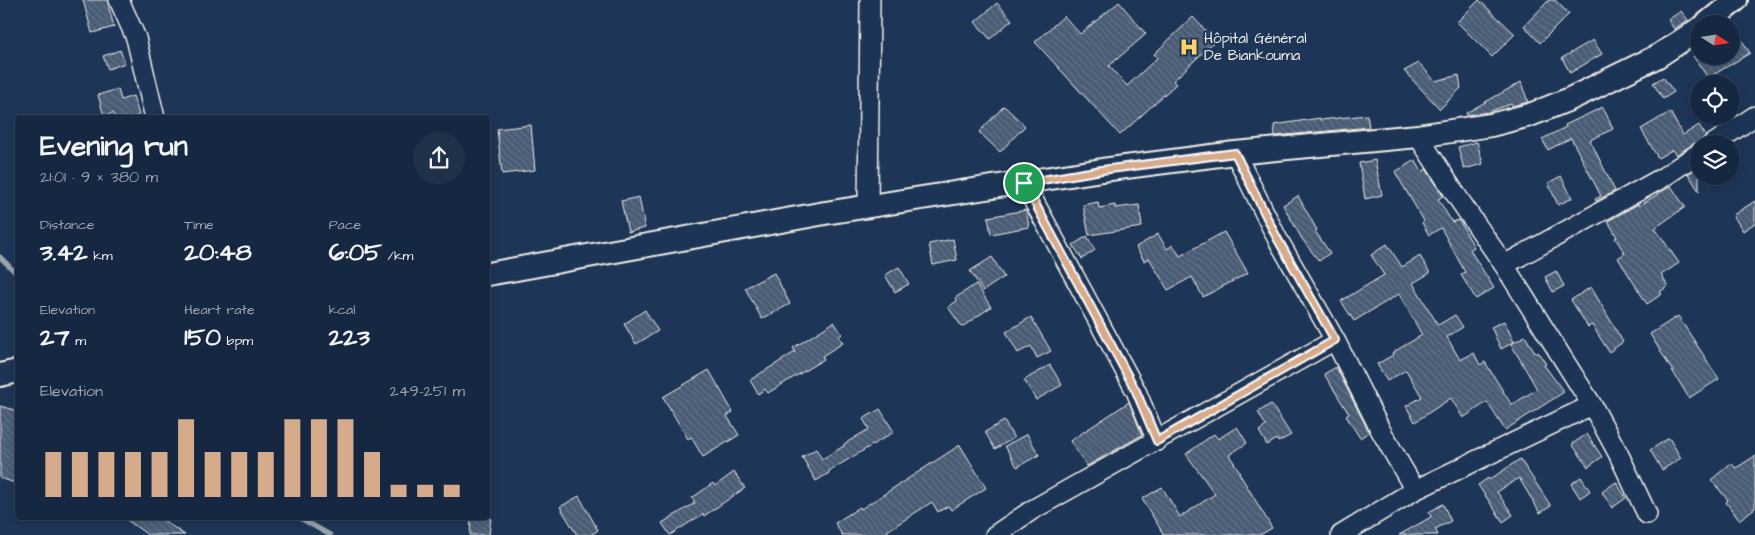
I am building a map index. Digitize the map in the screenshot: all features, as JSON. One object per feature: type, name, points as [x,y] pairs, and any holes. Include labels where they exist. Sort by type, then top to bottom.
[{"type":"street","points":[[119,0],[136,38],[154,115]]},
{"type":"street","points":[[868,207],[870,0]]},
{"type":"street","points":[[1717,15],[1736,0]]},
{"type":"street","points":[[490,274],[868,207],[1102,170],[1235,153],[1418,136],[1491,125],[1530,115],[1570,99],[1658,56],[1690,35]]},
{"type":"street","points":[[1726,135],[1755,116]]},
{"type":"street","points":[[1418,136],[1504,265],[1592,405],[1647,514]]},
{"type":"street","points":[[1235,153],[1277,238],[1335,340],[1381,431],[1415,490]]},
{"type":"street","points":[[1504,265],[1662,178],[1690,159]]},
{"type":"street","points":[[1024,183],[1136,391],[1157,441]]},
{"type":"street","points":[[995,535],[1032,510],[1335,340]]},
{"type":"street","points":[[0,375],[15,371]]},
{"type":"street","points":[[1341,535],[1415,490],[1592,405]]},
{"type":"building","points":[[83,0],[107,0],[114,27],[92,33]]},
{"type":"building","points":[[1479,0],[1515,34],[1492,57],[1457,22]]},
{"type":"building","points":[[1549,0],[1555,0],[1569,14],[1540,43],[1524,26]]},
{"type":"building","points":[[1119,2],[1146,34],[1109,66],[1127,86],[1157,58],[1154,54],[1193,17],[1215,41],[1173,81],[1176,84],[1120,135],[1035,42],[1064,16],[1080,34]]},
{"type":"building","points":[[997,3],[1012,20],[990,39],[975,22]]},
{"type":"building","points":[[1681,11],[1688,20],[1674,29],[1668,20]]},
{"type":"building","points":[[1740,37],[1750,53],[1740,59]]},
{"type":"building","points":[[1593,40],[1602,54],[1570,73],[1562,58]]},
{"type":"building","points":[[120,50],[125,63],[108,69],[103,56]]},
{"type":"building","points":[[1419,63],[1435,81],[1459,75],[1461,88],[1440,109],[1404,71]]},
{"type":"building","points":[[1699,65],[1730,65],[1713,75],[1706,75]]},
{"type":"building","points":[[1663,77],[1674,92],[1663,99],[1653,83]]},
{"type":"building","points":[[1521,82],[1528,102],[1512,106],[1511,104],[1488,112],[1467,115],[1466,113]]},
{"type":"building","points":[[118,89],[121,100],[133,96],[139,115],[114,115],[113,113],[104,115],[98,95]]},
{"type":"building","points":[[1004,106],[1025,126],[1000,152],[979,132]]},
{"type":"building","points":[[1603,107],[1613,129],[1590,140],[1615,191],[1596,201],[1595,199],[1601,196],[1571,138],[1548,150],[1542,139],[1566,127],[1565,125]]},
{"type":"building","points":[[1670,112],[1683,135],[1699,125],[1705,135],[1690,135],[1690,146],[1676,155],[1672,150],[1658,158],[1641,129]]},
{"type":"building","points":[[1367,115],[1369,127],[1275,136],[1274,125],[1320,118],[1320,120]]},
{"type":"building","points":[[531,125],[535,170],[502,174],[497,129]]},
{"type":"building","points":[[1477,142],[1483,164],[1464,169],[1458,147]]},
{"type":"building","points":[[1375,160],[1382,195],[1365,199],[1359,163]]},
{"type":"building","points":[[1415,160],[1422,172],[1426,169],[1436,184],[1443,196],[1438,199],[1452,222],[1459,220],[1474,247],[1470,250],[1494,288],[1476,299],[1461,275],[1465,272],[1441,228],[1429,235],[1422,223],[1424,221],[1395,172]]},
{"type":"building","points":[[1561,176],[1572,198],[1558,205],[1548,183]]},
{"type":"building","points":[[1671,186],[1685,207],[1655,228],[1679,263],[1661,275],[1668,286],[1660,292],[1662,294],[1647,304],[1618,258],[1625,253],[1615,238],[1617,237],[1608,221],[1638,204],[1639,206]]},
{"type":"building","points":[[1298,196],[1317,230],[1315,231],[1330,253],[1319,261],[1302,239],[1283,205]]},
{"type":"building","points":[[639,197],[645,228],[628,232],[621,201]]},
{"type":"building","points":[[1755,201],[1755,223],[1743,231],[1733,215]]},
{"type":"building","points":[[1098,202],[1099,208],[1115,205],[1115,208],[1139,205],[1142,227],[1089,235],[1083,205]]},
{"type":"building","points":[[1026,210],[1029,227],[991,234],[988,217]]},
{"type":"building","points":[[1224,232],[1248,273],[1203,297],[1192,277],[1168,290],[1149,258],[1144,261],[1136,247],[1158,234],[1167,249],[1173,245],[1180,256]]},
{"type":"building","points":[[1087,236],[1095,250],[1082,259],[1073,245]]},
{"type":"building","points":[[953,239],[957,260],[933,265],[929,244]]},
{"type":"building","points":[[1387,244],[1402,267],[1420,256],[1430,273],[1413,283],[1438,325],[1455,315],[1463,327],[1447,337],[1460,360],[1474,353],[1480,365],[1485,362],[1511,404],[1537,389],[1511,344],[1525,336],[1536,354],[1538,352],[1546,364],[1544,365],[1564,392],[1505,430],[1487,402],[1463,418],[1451,398],[1415,422],[1406,406],[1422,397],[1406,370],[1387,381],[1377,364],[1422,335],[1399,294],[1354,321],[1341,301],[1384,275],[1371,255]]},
{"type":"building","points":[[992,257],[1004,277],[983,291],[970,271]]},
{"type":"building","points":[[899,267],[909,284],[895,292],[885,275]]},
{"type":"building","points":[[1556,271],[1564,286],[1553,292],[1545,277]]},
{"type":"building","points":[[774,273],[790,304],[762,319],[745,288]]},
{"type":"building","points":[[976,284],[991,307],[962,327],[948,307],[957,301],[955,298]]},
{"type":"building","points":[[1591,287],[1623,342],[1609,352],[1592,325],[1588,327],[1571,300]]},
{"type":"building","points":[[645,310],[658,331],[636,344],[624,324]]},
{"type":"building","points":[[1678,316],[1719,379],[1689,398],[1650,334]]},
{"type":"building","points":[[1031,317],[1051,351],[1037,358],[1031,346],[1018,353],[1006,332]]},
{"type":"building","points":[[1504,321],[1514,342],[1501,349],[1491,327]]},
{"type":"building","points":[[834,322],[842,334],[839,337],[843,343],[822,356],[824,359],[768,393],[765,389],[758,394],[750,380],[795,352],[793,348]]},
{"type":"building","points":[[1050,365],[1062,385],[1036,400],[1024,380]]},
{"type":"building","points":[[1336,367],[1369,432],[1360,438],[1346,416],[1349,414],[1324,374]]},
{"type":"building","points":[[709,370],[733,412],[727,416],[739,435],[703,457],[691,437],[688,439],[663,397]]},
{"type":"building","points":[[1129,402],[1142,435],[1087,466],[1070,441]]},
{"type":"building","points":[[1271,404],[1291,435],[1278,442],[1277,439],[1267,445],[1259,431],[1266,426],[1258,412]]},
{"type":"building","points":[[0,406],[15,410],[15,483],[0,478]]},
{"type":"building","points":[[880,409],[894,432],[829,471],[829,473],[816,481],[802,457],[816,449],[822,459],[844,446],[844,444],[869,429],[863,419]]},
{"type":"building","points":[[1004,421],[1014,438],[995,449],[985,432]]},
{"type":"building","points":[[1237,427],[1247,443],[1229,455],[1272,528],[1260,535],[1164,535],[1142,499],[1162,487],[1180,517],[1215,494],[1186,454],[1214,434],[1218,439]]},
{"type":"building","points":[[1027,434],[1039,455],[1017,467],[1005,446]]},
{"type":"building","points":[[1587,434],[1602,457],[1588,467],[1572,444]]},
{"type":"building","points":[[1669,438],[1681,458],[1662,470],[1650,450]]},
{"type":"building","points":[[960,445],[986,488],[951,510],[948,506],[938,512],[932,502],[881,535],[842,535],[835,523],[860,507],[861,509]]},
{"type":"building","points":[[1755,456],[1755,508],[1739,520],[1726,502],[1728,500],[1711,480],[1731,463],[1736,468]]},
{"type":"building","points":[[1520,459],[1551,506],[1540,513],[1519,478],[1497,492],[1513,515],[1503,522],[1478,485],[1488,478],[1489,480]]},
{"type":"building","points":[[734,472],[745,488],[704,516],[703,514],[670,535],[662,523],[695,503],[692,498],[713,483],[715,486]]},
{"type":"building","points":[[1581,477],[1590,491],[1580,498],[1571,484]]},
{"type":"building","points":[[1616,482],[1626,498],[1612,508],[1602,492]]},
{"type":"building","points":[[579,496],[598,530],[591,535],[577,535],[560,507]]},
{"type":"building","points":[[1443,504],[1451,521],[1435,529],[1438,535],[1399,535],[1431,517],[1429,512]]},
{"type":"building","points":[[491,518],[489,535],[470,535],[471,520],[490,520]]},
{"type":"building","points":[[127,520],[163,520],[185,535],[148,535]]},
{"type":"waterway","points":[[0,257],[15,272]]},
{"type":"waterway","points":[[304,520],[330,535]]},
{"type":"place","name":"Hôpital Général De Biankouma","points":[[1189,47]]},
{"type":"route","points":[[1235,153],[1277,238],[1335,340],[1157,441],[1136,391],[1024,183],[1102,170],[1235,153]]}]
